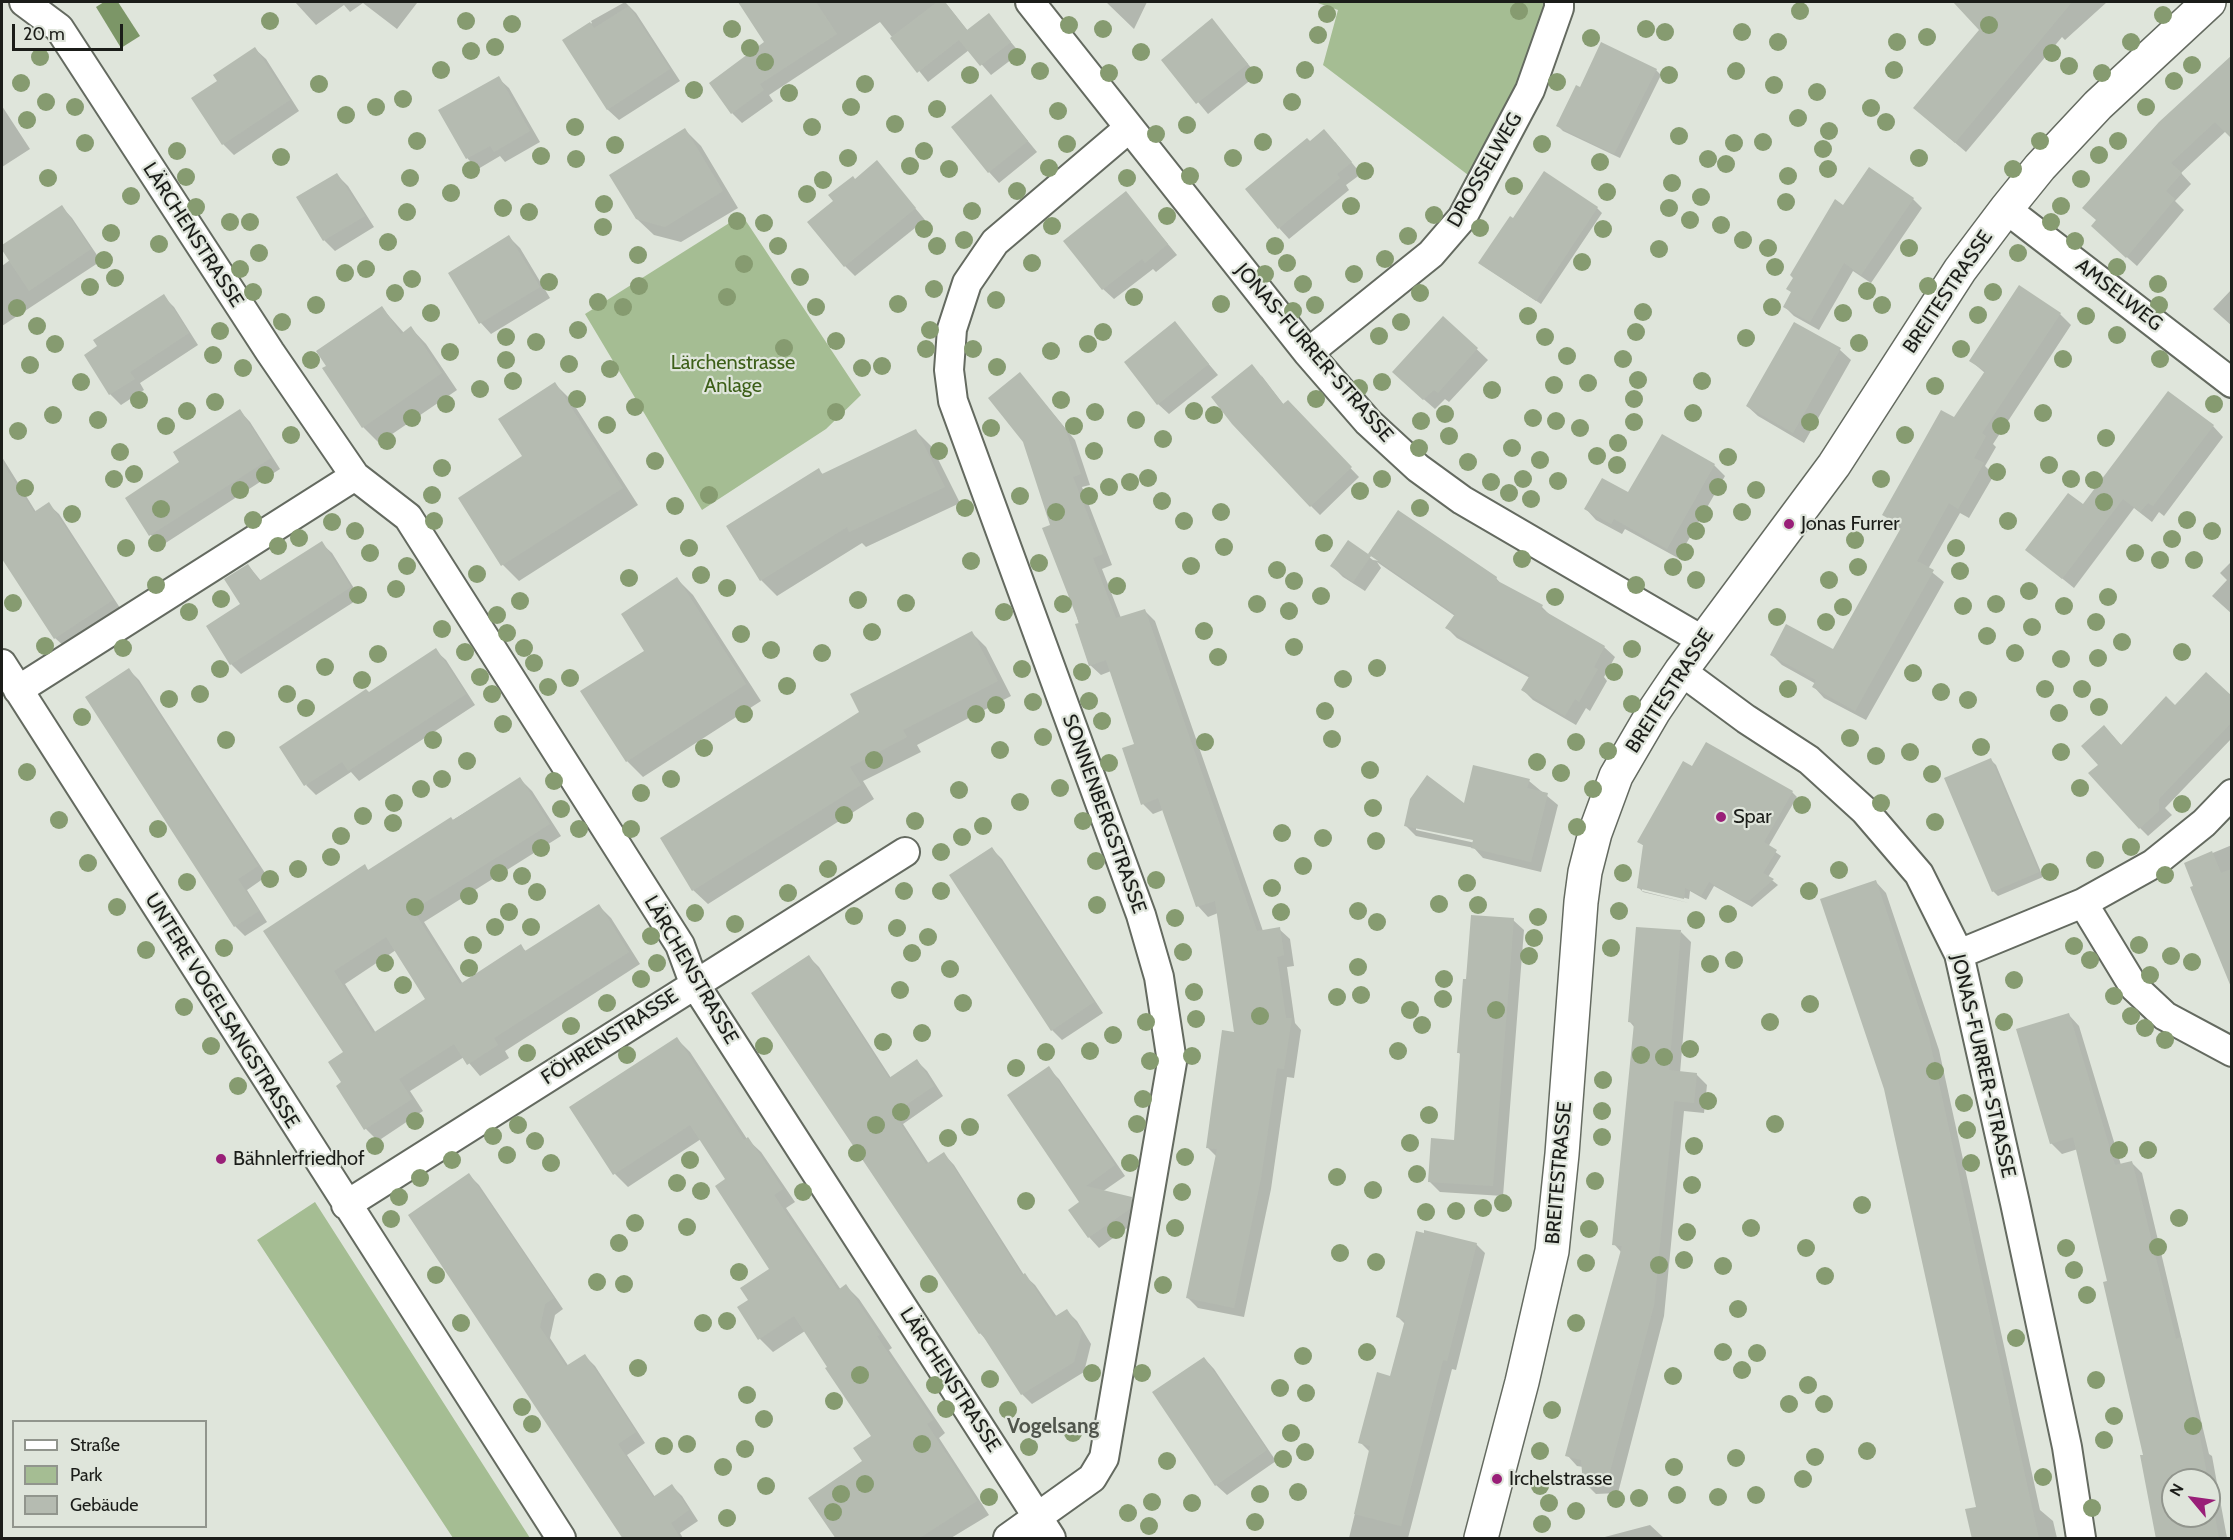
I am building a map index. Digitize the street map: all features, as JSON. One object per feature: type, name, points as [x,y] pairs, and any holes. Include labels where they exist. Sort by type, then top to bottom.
[{"type":"main road","name":"BREITESTRASSE","points":[[1481,1539],[1522,1382],[1552,1251],[1585,872],[1598,823],[1616,776],[1648,720],[1702,640],[1834,465],[1960,270],[2006,208],[2040,167],[2098,105],[2209,2]]},
{"type":"street","name":"LÄRCHENSTRASSE","points":[[24,2],[59,28],[270,352],[355,476],[408,517],[680,945],[694,983],[1045,1528]]},
{"type":"street","name":"JONAS-FURRER-STRASSE","points":[[1030,2],[1308,353],[1368,422],[1418,468],[1453,494],[1702,640]]},
{"type":"street","name":"DROSSELWEG","points":[[1308,353],[1431,254],[1462,218],[1530,90],[1559,8],[1559,2]]},
{"type":"street","name":"SONNENBERGSTRASSE","points":[[1008,1539],[1045,1528],[1092,1478],[1104,1458],[1172,1062],[1159,977],[1141,915],[952,401],[949,370],[951,339],[967,283],[995,242],[1129,128]]},
{"type":"street","name":"AMSELWEG","points":[[2006,208],[2232,383]]},
{"type":"street","points":[[18,690],[355,476]]},
{"type":"street","name":"UNTERE VOGELSANGSTRASSE","points":[[2,664],[561,1539]]},
{"type":"street","name":"JONAS-FURRER-STRASSE","points":[[1681,671],[1746,719],[1809,760],[1865,811],[1918,874],[1959,954],[2067,1447],[2081,1539]]},
{"type":"street","points":[[1959,954],[2083,903],[2153,864],[2204,823],[2232,794]]},
{"type":"street","name":"FÖHRENSTRASSE","points":[[346,1205],[694,983],[905,852]]},
{"type":"street","points":[[2083,903],[2134,987],[2165,1016],[2232,1052]]},
{"type":"green space","points":[[1315,2],[1559,2],[1480,184],[1323,65],[1338,10]]},
{"type":"green space","name":"Lärchenstrasse Anlage","points":[[742,215],[861,395],[826,429],[702,510],[585,314]]},
{"type":"green space","points":[[315,1202],[530,1538],[453,1538],[257,1240]]},
{"type":"shaded area","points":[[104,2],[118,2],[140,36],[121,48],[96,7]]},
{"type":"building","points":[[738,2],[816,2],[837,34],[760,84],[764,90],[731,114],[709,83],[764,42]]},
{"type":"building","points":[[937,2],[945,2],[967,30],[989,13],[1011,42],[980,66],[959,40],[917,73],[890,38]]},
{"type":"building","points":[[1953,2],[2072,2],[1955,143],[1913,108],[1979,30]]},
{"type":"building","points":[[629,6],[670,69],[607,110],[562,40],[590,22],[594,28]]},
{"type":"building","points":[[1212,18],[1248,64],[1196,104],[1161,60]]},
{"type":"building","points":[[1601,42],[1657,69],[1614,154],[1556,126],[1576,85],[1580,87]]},
{"type":"building","points":[[255,47],[290,100],[222,145],[191,98],[217,81],[213,75]]},
{"type":"building","points":[[2232,55],[2232,139],[2215,122],[2171,163],[2182,173],[2166,191],[2175,199],[2126,258],[2091,226],[2096,220],[2082,208],[2159,122]]},
{"type":"building","points":[[499,76],[530,131],[494,152],[490,146],[466,159],[438,110]]},
{"type":"building","points":[[991,94],[1028,141],[988,173],[951,127]]},
{"type":"building","points":[[685,128],[723,191],[665,227],[636,219],[609,175]]},
{"type":"building","points":[[1324,129],[1352,162],[1337,174],[1340,178],[1278,229],[1245,189],[1307,138],[1310,141]]},
{"type":"building","points":[[877,160],[916,208],[844,267],[807,222],[833,201],[828,195],[853,176],[855,179]]},
{"type":"building","points":[[1869,167],[1914,198],[1861,275],[1844,263],[1810,322],[1783,307],[1791,292],[1786,289],[1793,278],[1790,275],[1835,199],[1843,205]]},
{"type":"building","points":[[1544,171],[1598,207],[1536,301],[1478,263],[1510,216],[1513,218]]},
{"type":"building","points":[[337,173],[365,216],[323,241],[296,197]]},
{"type":"building","points":[[1126,191],[1168,244],[1145,263],[1142,259],[1102,290],[1063,241]]},
{"type":"building","points":[[62,205],[91,249],[29,291],[2,250],[2,245]]},
{"type":"building","points":[[509,235],[540,287],[479,324],[448,273]]},
{"type":"building","points":[[2019,285],[2061,313],[1982,433],[1986,436],[1974,458],[1984,463],[1958,509],[1949,503],[1917,561],[1934,570],[1855,711],[1812,687],[1816,680],[1770,655],[1786,624],[1833,649],[1902,526],[1882,515],[1941,410],[1954,417],[1985,371],[1969,361]]},
{"type":"building","points":[[164,294],[189,333],[130,372],[135,379],[109,395],[84,355],[97,346],[93,340]]},
{"type":"building","points":[[382,306],[401,334],[411,326],[442,373],[362,428],[322,368],[326,366],[316,351]]},
{"type":"building","points":[[1443,316],[1478,348],[1438,393],[1434,390],[1423,400],[1392,372]]},
{"type":"building","points":[[1175,321],[1209,364],[1157,405],[1124,362]]},
{"type":"building","points":[[1794,322],[1841,348],[1793,433],[1746,406]]},
{"type":"building","points":[[1252,364],[1283,404],[1288,400],[1352,467],[1310,507],[1232,424],[1211,397]]},
{"type":"building","points":[[1020,372],[1065,428],[1081,474],[1073,477],[1103,554],[1093,558],[1116,618],[1145,609],[1257,931],[1280,927],[1284,955],[1277,957],[1286,1018],[1292,1018],[1284,1069],[1277,1068],[1261,1178],[1234,1308],[1186,1298],[1217,1149],[1206,1148],[1222,1030],[1234,1032],[1215,901],[1196,907],[1158,798],[1141,805],[1122,748],[1134,744],[1106,660],[1089,666],[1075,624],[1079,623],[1042,528],[1050,525],[1023,442],[988,398]]},
{"type":"building","points":[[555,382],[623,488],[501,566],[458,498],[522,456],[498,419]]},
{"type":"building","points":[[2168,391],[2214,425],[2153,506],[2148,503],[2140,512],[2123,499],[2062,579],[2025,550],[2068,493],[2083,504]]},
{"type":"building","points":[[240,409],[271,458],[149,536],[125,498],[179,462],[173,452]]},
{"type":"building","points":[[916,429],[945,487],[849,532],[847,527],[760,581],[726,526],[819,468],[822,474]]},
{"type":"building","points":[[1662,434],[1715,464],[1667,549],[1614,519],[1611,524],[1584,509],[1602,478],[1628,492]]},
{"type":"building","points":[[2,462],[34,512],[49,502],[113,600],[54,639],[2,559]]},
{"type":"building","points":[[1398,510],[1497,577],[1496,580],[1543,605],[1541,609],[1605,646],[1594,667],[1598,669],[1579,702],[1575,699],[1565,716],[1521,690],[1530,675],[1445,628],[1455,614],[1368,554]]},
{"type":"building","points":[[1348,540],[1371,556],[1353,582],[1330,566]]},
{"type":"building","points":[[322,541],[351,587],[230,665],[206,626],[240,604],[224,579],[248,564],[259,581]]},
{"type":"building","points":[[677,577],[746,684],[626,762],[580,691],[644,651],[621,614]]},
{"type":"building","points":[[972,631],[998,681],[903,730],[907,737],[850,767],[861,785],[692,891],[660,838],[859,712],[850,694]]},
{"type":"building","points":[[436,648],[466,694],[348,771],[342,762],[304,786],[279,747],[366,689],[369,692]]},
{"type":"building","points":[[129,668],[258,866],[238,879],[259,911],[234,927],[85,697]]},
{"type":"building","points":[[2206,672],[2232,696],[2232,722],[2159,799],[2159,811],[2139,829],[2088,773],[2098,765],[2081,746],[2104,725],[2121,745],[2166,696],[2175,705]]},
{"type":"building","name":"Spar","points":[[1706,742],[1793,791],[1764,842],[1777,850],[1763,873],[1774,879],[1750,900],[1741,900],[1709,882],[1701,896],[1685,888],[1684,899],[1637,888],[1643,845],[1637,842],[1683,761],[1692,766]]},
{"type":"building","points":[[1991,758],[2039,872],[1992,892],[1944,778]]},
{"type":"building","points":[[1473,765],[1530,779],[1527,788],[1548,793],[1531,862],[1471,848],[1473,840],[1404,826],[1410,799],[1427,775],[1464,803]]},
{"type":"building","points":[[520,777],[550,824],[413,910],[460,984],[521,944],[525,951],[599,904],[629,952],[494,1038],[498,1045],[467,1065],[454,1044],[399,1079],[412,1099],[364,1130],[336,1086],[341,1082],[328,1062],[343,1052],[263,931],[365,864],[368,870],[451,817],[453,820]],"holes":[[[386,937],[425,999],[373,1033],[334,971]]]},
{"type":"building","points":[[992,847],[1094,1002],[1051,1031],[949,875]]},
{"type":"building","points":[[2212,851],[2221,873],[2232,869],[2231,987],[2190,887],[2193,886],[2184,863]]},
{"type":"building","points":[[1876,880],[1929,1038],[2039,1539],[1972,1539],[1965,1509],[1976,1507],[1884,1089],[1820,899]]},
{"type":"building","points":[[1471,915],[1514,918],[1493,1186],[1428,1182],[1431,1138],[1454,1140],[1460,1053],[1457,1053]]},
{"type":"building","points":[[1636,927],[1681,930],[1669,1070],[1697,1073],[1694,1103],[1674,1101],[1654,1305],[1607,1483],[1583,1484],[1581,1460],[1565,1456],[1622,1246],[1612,1245],[1634,1023],[1628,1022]]},
{"type":"building","points":[[809,955],[889,1078],[917,1059],[934,1086],[894,1113],[926,1164],[944,1152],[1022,1275],[1025,1273],[1054,1317],[1067,1309],[1082,1332],[1074,1362],[1021,1395],[751,993]]},
{"type":"building","points":[[2069,1013],[2115,1165],[2132,1161],[2176,1339],[2181,1337],[2206,1468],[2161,1468],[2161,1528],[2217,1528],[2219,1539],[2156,1539],[2140,1455],[2143,1455],[2103,1282],[2107,1281],[2073,1137],[2050,1144],[2016,1029]]},
{"type":"building","points":[[677,1037],[744,1140],[748,1137],[783,1189],[774,1195],[838,1290],[846,1284],[880,1335],[877,1336],[933,1420],[927,1424],[977,1501],[918,1539],[836,1539],[808,1498],[862,1461],[853,1448],[871,1436],[825,1368],[827,1367],[794,1316],[758,1340],[737,1307],[748,1300],[740,1288],[769,1269],[715,1186],[725,1179],[690,1125],[613,1175],[569,1107]]},
{"type":"building","points":[[1049,1066],[1115,1165],[1086,1186],[1132,1197],[1130,1209],[1088,1238],[1068,1210],[1079,1202],[1007,1095]]},
{"type":"building","points":[[469,1173],[554,1298],[545,1304],[540,1327],[566,1366],[585,1354],[636,1432],[618,1444],[653,1497],[672,1484],[689,1510],[671,1523],[681,1539],[623,1539],[408,1215]]},
{"type":"building","points":[[1424,1230],[1477,1243],[1447,1361],[1443,1360],[1401,1526],[1354,1514],[1370,1446],[1358,1443],[1377,1372],[1390,1376],[1405,1320],[1396,1317],[1416,1231],[1424,1233]]},
{"type":"building","points":[[1204,1357],[1267,1450],[1215,1486],[1152,1392]]},
{"type":"place","name":"Jonas Furrer","points":[[1789,524]]},
{"type":"place","name":"Spar","points":[[1721,817]]},
{"type":"place","name":"Bähnlerfriedhof","points":[[221,1159]]},
{"type":"place","name":"Irchelstrasse","points":[[1497,1479]]},
{"type":"district","name":"Vogelsang","points":[[1053,1427]]}]
